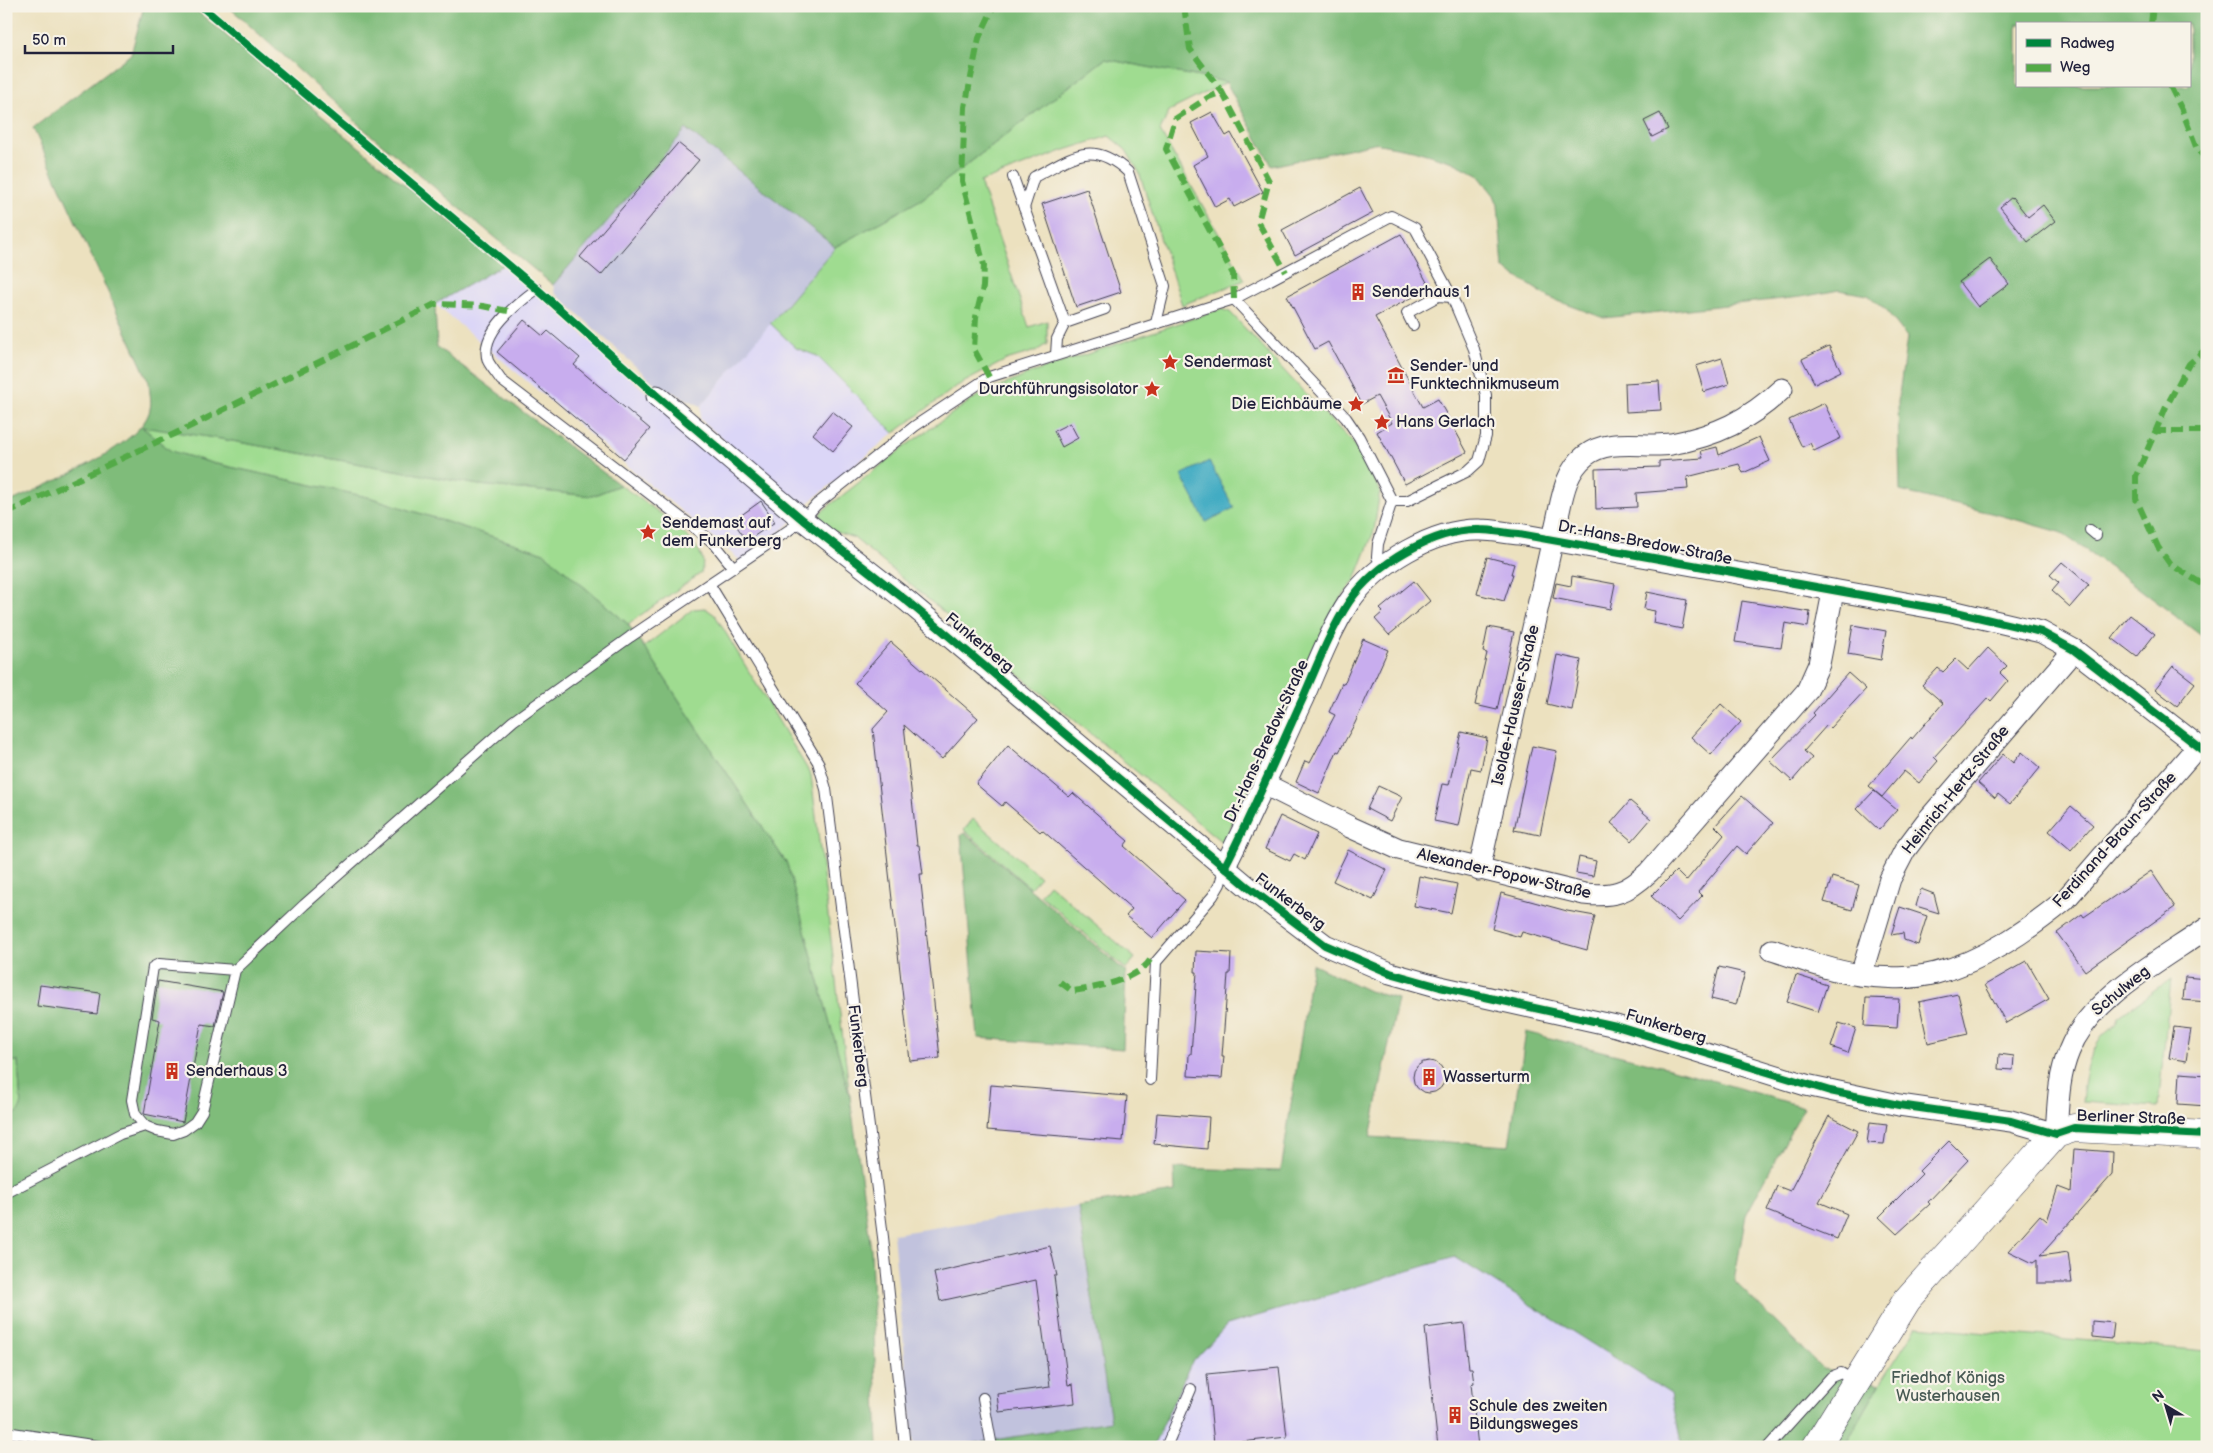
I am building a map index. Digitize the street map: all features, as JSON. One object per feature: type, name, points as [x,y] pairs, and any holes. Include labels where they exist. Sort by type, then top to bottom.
[{"type":"street","name":"Isolde-Hausser-Straße","points":[[1479,870],[1566,482],[1571,471],[1586,454],[1596,449],[1613,446],[1669,444],[1702,437],[1735,425],[1762,408],[1782,389]]},
{"type":"street","name":"Funkerberg","points":[[657,396],[803,520],[907,601],[1225,866],[1248,888],[1325,945],[1390,973],[1440,987],[1616,1026],[1806,1085],[1899,1105],[2011,1121],[2056,1134]]},
{"type":"street","name":"Dr.-Hans-Bredow-Straße","points":[[1225,866],[1348,602],[1382,567],[1408,551],[1442,535],[1480,530],[1553,540],[2004,622],[2041,632],[2074,650],[2203,749]]},
{"type":"street","name":"Alexander-Popow-Straße","points":[[1264,784],[1399,849],[1584,894],[1606,896],[1620,893],[1635,885],[1649,872],[1806,691],[1819,664],[1833,592]]},
{"type":"street","name":"Heinrich-Hertz-Straße","points":[[1861,975],[1890,879],[1905,850],[1926,822],[2074,650]]},
{"type":"street","name":"Ferdinand-Braun-Straße","points":[[1772,950],[1834,969],[1861,975],[1900,977],[1936,973],[1975,958],[2008,941],[2041,920],[2065,900],[2203,749]]},
{"type":"street","name":"Schulweg","points":[[2056,1134],[2061,1078],[2068,1052],[2080,1028],[2098,1007],[2120,989],[2207,928]]},
{"type":"street","name":"Berliner Straße","points":[[1816,1447],[1908,1300],[2056,1134],[2074,1128],[2207,1135]]},
{"type":"lane","points":[[1024,208],[1034,177],[1080,153],[1106,156],[1118,162],[1128,172],[1165,286],[1156,323]]},
{"type":"lane","points":[[1014,177],[1065,323]]},
{"type":"lane","points":[[235,970],[159,964],[152,967],[132,1100],[135,1114],[145,1126],[157,1131],[174,1134],[184,1130],[202,1111],[235,970],[311,898],[513,721],[630,637],[710,585],[803,520],[816,505],[915,426],[989,378],[1234,299],[1391,216],[1415,228],[1452,297],[1474,349],[1486,395],[1486,436],[1479,461],[1468,471],[1407,502],[1392,501]]},
{"type":"lane","points":[[537,289],[508,311],[495,329],[488,345],[488,360],[502,380],[714,543],[734,567]]},
{"type":"lane","points":[[1413,325],[1407,313],[1438,296],[1452,297]]},
{"type":"lane","points":[[1234,299],[1346,418],[1358,437],[1392,501],[1378,544],[1377,556],[1382,567]]},
{"type":"lane","points":[[1056,355],[1057,339],[1065,323],[1106,309]]},
{"type":"lane","name":"Funkerberg","points":[[710,585],[818,762],[826,789],[883,1237],[905,1447]]},
{"type":"lane","points":[[1150,1080],[1156,962],[1213,896],[1220,884],[1225,866]]},
{"type":"lane","points":[[6,1193],[120,1134],[145,1126]]},
{"type":"lane","points":[[1768,1447],[1832,1377],[1841,1373],[1856,1382]]},
{"type":"lane","points":[[1166,1447],[1192,1389]]},
{"type":"lane","points":[[983,1398],[992,1447]]},
{"type":"lane","points":[[6,1432],[105,1447]]},
{"type":"shaded area","points":[[686,129],[835,247],[701,406],[655,384],[555,293],[553,285]]},
{"type":"shaded area","points":[[503,265],[550,304],[638,385],[794,520],[742,562],[435,304]]},
{"type":"shaded area","points":[[770,323],[796,348],[817,356],[894,433],[801,509],[700,419],[701,406]]},
{"type":"shaded area","points":[[1078,1206],[1111,1421],[953,1447],[914,1447],[893,1234]]},
{"type":"shaded area","points":[[1455,1257],[1671,1394],[1682,1447],[1153,1447],[1190,1365],[1227,1325]]},
{"type":"green space","points":[[144,6],[191,6],[503,265],[435,304],[437,347],[620,485],[592,496],[479,485],[221,439],[142,427],[171,451],[212,463],[372,498],[544,553],[628,624],[787,864],[850,1097],[871,1249],[878,1447],[6,1447],[6,1127],[21,1107],[18,1061],[6,1062],[6,504],[65,476],[110,451],[129,437],[143,423],[151,403],[149,382],[33,128],[131,54]]},
{"type":"green space","points":[[228,6],[2207,6],[2207,640],[2116,571],[2060,532],[1900,491],[1898,402],[1907,337],[1886,310],[1868,295],[1839,290],[1801,297],[1604,318],[1550,298],[1503,268],[1498,205],[1494,195],[1478,175],[1453,162],[1413,150],[1374,143],[1272,166],[1226,82],[1105,59],[922,199],[835,247],[686,129],[553,285],[366,131]]},
{"type":"green space","points":[[1105,59],[1227,82],[1169,111],[1160,131],[1245,280],[1182,305],[1139,172],[1126,150],[1109,136],[1065,150],[980,182],[1029,327],[1047,321],[1047,344],[1036,351],[1006,360],[957,386],[894,433],[817,356],[796,348],[770,323],[835,247],[922,199]]},
{"type":"green space","points":[[1221,309],[1230,312],[1354,444],[1380,490],[1374,531],[1355,580],[1342,597],[1223,843],[854,538],[822,527],[820,513],[908,444],[976,397],[1034,372]]},
{"type":"green space","points":[[141,426],[479,485],[592,496],[620,485],[653,508],[689,538],[703,560],[701,573],[628,624],[544,553],[372,498],[212,463],[171,451]]},
{"type":"green space","points":[[705,608],[715,615],[811,775],[850,1097],[787,864],[644,647],[693,609]]},
{"type":"green space","points":[[973,819],[1040,877],[1030,888],[964,830]]},
{"type":"green space","points":[[965,833],[1126,972],[1123,1049],[978,1038],[961,835]]},
{"type":"green space","points":[[1049,884],[1135,958],[1126,969],[1040,895]]},
{"type":"green space","points":[[1312,964],[1369,991],[1398,999],[1370,1137],[1509,1146],[1526,1032],[1673,1069],[1804,1107],[1746,1215],[1734,1281],[1822,1368],[1880,1384],[1844,1447],[1682,1447],[1671,1394],[1455,1257],[1227,1325],[1190,1365],[1153,1447],[953,1447],[1111,1421],[1078,1206],[1175,1192],[1174,1168],[1281,1171]]},
{"type":"green space","points":[[2171,979],[2158,1107],[2082,1102],[2087,1069],[2101,1038],[2114,1026],[2118,1017]]},
{"type":"green space","points":[[18,1061],[21,1107],[6,1127],[6,1062]]},
{"type":"green space","name":"Friedhof Königs Wusterhausen","points":[[1917,1326],[2207,1351],[2207,1447],[1844,1447],[1880,1384]]},
{"type":"water","points":[[1209,461],[1234,508],[1206,522],[1181,475]]},
{"type":"building","points":[[1212,112],[1226,136],[1231,133],[1263,192],[1234,207],[1230,199],[1215,207],[1193,165],[1208,156],[1191,123]]},
{"type":"building","points":[[1660,113],[1668,129],[1652,137],[1644,121]]},
{"type":"building","points":[[678,143],[699,160],[601,275],[580,257]]},
{"type":"building","points":[[1360,188],[1373,213],[1295,255],[1282,230]]},
{"type":"building","points":[[1087,189],[1121,292],[1076,307],[1042,204]]},
{"type":"building","points":[[2012,197],[2028,217],[2043,205],[2055,221],[2028,242],[2000,207]]},
{"type":"building","points":[[1401,234],[1430,288],[1375,317],[1423,407],[1438,399],[1467,452],[1405,484],[1377,432],[1392,423],[1377,396],[1362,404],[1328,342],[1315,349],[1287,296]]},
{"type":"building","points":[[1990,259],[2009,284],[1978,307],[1959,282]]},
{"type":"building","points":[[524,320],[543,336],[548,331],[580,358],[574,365],[650,429],[624,459],[497,352]]},
{"type":"building","points":[[1829,346],[1841,371],[1815,384],[1802,359]]},
{"type":"building","points":[[1722,358],[1729,384],[1704,392],[1696,366]]},
{"type":"building","points":[[1659,381],[1661,410],[1626,412],[1625,383]]},
{"type":"building","points":[[1824,403],[1841,438],[1814,451],[1810,443],[1802,447],[1789,420]]},
{"type":"building","points":[[832,411],[853,427],[833,451],[813,434]]},
{"type":"building","points":[[1070,423],[1078,438],[1062,447],[1054,431]]},
{"type":"building","points":[[1759,437],[1770,461],[1743,473],[1739,464],[1687,477],[1688,489],[1636,493],[1637,507],[1596,509],[1595,469],[1659,467],[1659,461],[1703,458],[1701,451],[1717,447],[1719,455]]},
{"type":"building","points":[[761,501],[775,522],[747,541],[733,521]]},
{"type":"building","points":[[1487,557],[1514,564],[1511,574],[1513,574],[1504,601],[1477,594]]},
{"type":"building","points":[[2062,562],[2089,585],[2070,607],[2052,591],[2059,583],[2050,575]]},
{"type":"building","points":[[1572,576],[1615,584],[1610,609],[1553,598],[1556,583],[1571,586]]},
{"type":"building","points":[[1414,581],[1430,601],[1389,635],[1375,619],[1383,612],[1380,609]]},
{"type":"building","points":[[1647,592],[1687,600],[1682,629],[1653,623],[1655,611],[1644,609]]},
{"type":"building","points":[[1742,601],[1810,612],[1808,627],[1785,623],[1781,648],[1735,642]]},
{"type":"building","points":[[2130,615],[2155,634],[2137,657],[2112,638]]},
{"type":"building","points":[[1853,625],[1886,631],[1881,660],[1848,654]]},
{"type":"building","points":[[1488,627],[1514,632],[1497,710],[1475,705],[1487,653],[1483,652]]},
{"type":"building","points":[[1363,639],[1388,650],[1355,723],[1339,752],[1337,751],[1319,793],[1296,782],[1305,761],[1310,763],[1335,715],[1329,712],[1342,683],[1344,684]]},
{"type":"building","points":[[891,642],[978,718],[942,759],[904,725],[917,845],[919,845],[923,874],[920,874],[940,1058],[910,1061],[873,729],[888,712],[855,683]]},
{"type":"building","points":[[1988,648],[2007,666],[2000,673],[2008,681],[1991,701],[1988,698],[1934,757],[1938,761],[1919,783],[1904,771],[1882,797],[1869,786],[1943,703],[1922,685],[1938,668],[1943,672],[1956,659],[1968,670]]},
{"type":"building","points":[[1557,655],[1581,660],[1572,710],[1547,704]]},
{"type":"building","points":[[2173,666],[2195,683],[2177,706],[2155,689]]},
{"type":"building","points":[[1848,673],[1866,689],[1830,728],[1827,725],[1804,751],[1812,758],[1792,781],[1770,761],[1815,715],[1813,713]]},
{"type":"building","points":[[1721,704],[1741,722],[1711,755],[1691,737]]},
{"type":"building","points":[[1461,732],[1487,738],[1481,770],[1471,768],[1459,826],[1434,821],[1442,784],[1449,785]]},
{"type":"building","points":[[1008,745],[1069,797],[1073,793],[1128,841],[1124,846],[1185,900],[1152,938],[1126,916],[1132,909],[1042,830],[1040,832],[1005,802],[1002,806],[976,784]]},
{"type":"building","points":[[1532,746],[1557,751],[1540,835],[1514,830]]},
{"type":"building","points":[[2022,752],[2040,768],[2010,804],[1998,794],[1995,798],[1978,783],[2003,754],[2013,763]]},
{"type":"building","points":[[1378,786],[1402,797],[1390,821],[1367,809]]},
{"type":"building","points":[[1874,791],[1897,810],[1879,830],[1857,809]]},
{"type":"building","points":[[1742,796],[1773,823],[1746,854],[1737,846],[1698,892],[1702,896],[1678,921],[1651,896],[1676,871],[1686,881],[1724,835],[1715,826]]},
{"type":"building","points":[[1630,801],[1651,819],[1632,841],[1611,823]]},
{"type":"building","points":[[2071,806],[2093,825],[2071,850],[2049,831]]},
{"type":"building","points":[[1280,816],[1317,834],[1305,860],[1294,854],[1290,861],[1265,849]]},
{"type":"building","points":[[1348,850],[1387,870],[1373,900],[1333,881]]},
{"type":"building","points":[[1579,857],[1596,861],[1593,876],[1576,873]]},
{"type":"building","points":[[2151,871],[2175,907],[2085,971],[2057,933],[2082,914],[2084,917]]},
{"type":"building","points":[[1419,876],[1457,884],[1451,913],[1414,906]]},
{"type":"building","points":[[1832,877],[1859,885],[1852,910],[1824,902]]},
{"type":"building","points":[[1921,889],[1934,894],[1939,913],[1916,906]]},
{"type":"building","points":[[1501,893],[1567,911],[1595,916],[1587,950],[1522,932],[1520,937],[1492,929]]},
{"type":"building","points":[[1900,907],[1927,916],[1918,945],[1904,940],[1903,933],[1891,935]]},
{"type":"building","points":[[1196,951],[1231,953],[1222,1056],[1224,1056],[1222,1078],[1188,1076],[1197,972],[1195,972]]},
{"type":"building","points":[[2027,961],[2049,999],[2006,1023],[1985,985]]},
{"type":"building","points":[[1719,967],[1745,973],[1736,1005],[1711,999]]},
{"type":"building","points":[[1796,975],[1827,985],[1818,1012],[1787,1002]]},
{"type":"building","points":[[2185,977],[2207,979],[2207,1002],[2183,1000]]},
{"type":"building","name":"Senderhaus 3","points":[[158,981],[223,992],[215,1026],[201,1024],[183,1122],[144,1114],[160,1020],[152,1018]]},
{"type":"building","points":[[40,985],[100,993],[97,1014],[37,1006]]},
{"type":"building","points":[[1958,994],[1968,1034],[1928,1043],[1919,1002]]},
{"type":"building","points":[[1866,998],[1899,999],[1897,1028],[1864,1026]]},
{"type":"building","points":[[1839,1023],[1856,1028],[1848,1053],[1831,1047]]},
{"type":"building","points":[[2174,1027],[2191,1029],[2186,1061],[2169,1058]]},
{"type":"building","points":[[1999,1054],[2014,1056],[2013,1070],[1998,1069]]},
{"type":"building","name":"Wasserturm","points":[[1429,1061],[1435,1062],[1440,1066],[1444,1071],[1444,1083],[1440,1088],[1435,1092],[1429,1093],[1423,1092],[1418,1088],[1414,1083],[1413,1077],[1414,1071],[1418,1066],[1423,1062]]},
{"type":"building","points":[[2180,1073],[2207,1075],[2207,1106],[2178,1104]]},
{"type":"building","points":[[991,1085],[1127,1096],[1123,1141],[987,1130]]},
{"type":"building","points":[[1157,1113],[1209,1117],[1207,1149],[1154,1144]]},
{"type":"building","points":[[1829,1116],[1858,1131],[1819,1202],[1847,1214],[1837,1239],[1767,1211],[1777,1186],[1790,1191]]},
{"type":"building","points":[[1870,1122],[1887,1124],[1884,1144],[1867,1143]]},
{"type":"building","points":[[1949,1141],[1968,1160],[1928,1202],[1930,1204],[1897,1234],[1879,1217],[1922,1174],[1919,1171]]},
{"type":"building","points":[[2074,1149],[2113,1152],[2112,1175],[2040,1256],[2068,1252],[2072,1283],[2037,1283],[2037,1260],[2033,1263],[2008,1251],[2040,1215],[2047,1221],[2058,1187],[2071,1192]]},
{"type":"building","points":[[1050,1246],[1057,1276],[1054,1276],[1068,1385],[1073,1384],[1075,1403],[999,1412],[997,1394],[1050,1387],[1036,1280],[940,1301],[934,1273]]},
{"type":"building","points":[[2092,1321],[2114,1323],[2112,1339],[2092,1337]]},
{"type":"building","name":"Schule des zweiten Bildungsweges","points":[[1464,1323],[1469,1368],[1472,1368],[1474,1383],[1471,1384],[1478,1447],[1438,1447],[1425,1328]]},
{"type":"building","points":[[1279,1367],[1287,1437],[1241,1442],[1242,1447],[1222,1447],[1221,1444],[1214,1444],[1207,1374]]},
{"type":"marked path","points":[[989,377],[974,349],[976,317],[983,287],[984,265],[962,181],[965,107],[979,38],[994,6]]},
{"type":"marked path","points":[[1184,6],[1190,49],[1222,92]]},
{"type":"marked path","points":[[2151,22],[2153,6]]},
{"type":"marked path","points":[[2171,88],[2197,149],[2207,160]]},
{"type":"marked path","points":[[1234,299],[1233,274],[1166,149],[1175,119],[1209,97],[1222,92],[1269,181],[1258,222],[1286,272]]},
{"type":"marked path","points":[[6,513],[191,426],[435,304],[483,306],[508,311]]},
{"type":"marked path","points":[[2207,348],[2189,364],[2166,407],[2136,476],[2136,499],[2158,547],[2170,564],[2207,587]]},
{"type":"marked path","points":[[2154,431],[2207,431]]},
{"type":"marked path","points":[[1060,982],[1072,991],[1092,988],[1126,978],[1136,973],[1150,960]]},
{"type":"cycle path","points":[[201,6],[537,289],[657,396],[803,520],[907,601],[1248,887],[1325,945],[1390,973],[1440,987],[1616,1026],[1830,1091],[1899,1105],[2011,1121],[2056,1134],[2074,1128],[2207,1135]]},
{"type":"cycle path","points":[[1225,866],[1255,804],[1330,636],[1349,602],[1374,574],[1407,551],[1444,535],[1463,531],[1486,530],[1519,534],[1956,612],[2041,632],[2074,650],[2207,753]]},
{"type":"place","name":"Senderhaus 1","points":[[1358,292]]},
{"type":"place","name":"Sendermast","points":[[1170,362]]},
{"type":"place","name":"Sender- und Funktechnikmuseum","points":[[1396,375]]},
{"type":"place","name":"Durchführungsisolator","points":[[1152,389]]},
{"type":"place","name":"Die Eichbäume","points":[[1356,404]]},
{"type":"place","name":"Hans Gerlach","points":[[1382,422]]},
{"type":"place","name":"Sendemast auf dem Funkerberg","points":[[648,532]]},
{"type":"place","name":"Senderhaus 3","points":[[172,1071]]},
{"type":"place","name":"Wasserturm","points":[[1429,1077]]},
{"type":"place","name":"Schule des zweiten Bildungsweges","points":[[1455,1415]]}]
